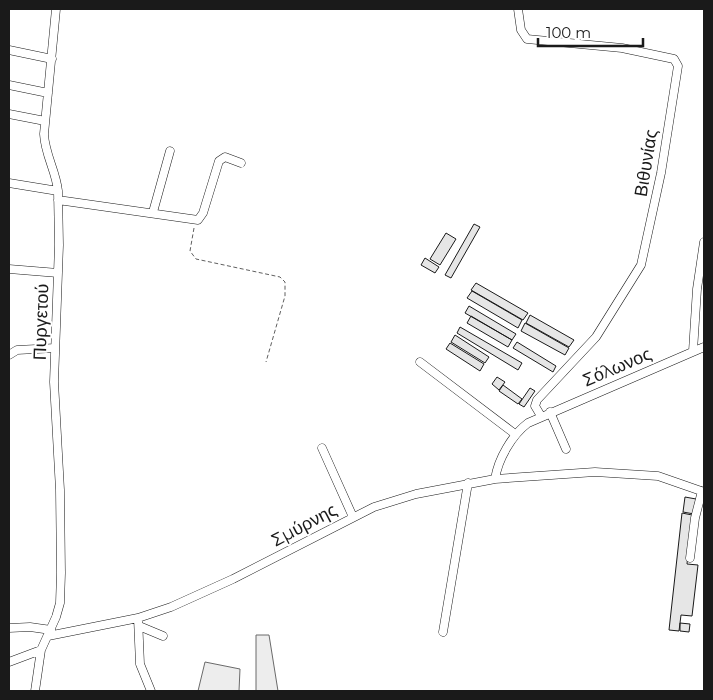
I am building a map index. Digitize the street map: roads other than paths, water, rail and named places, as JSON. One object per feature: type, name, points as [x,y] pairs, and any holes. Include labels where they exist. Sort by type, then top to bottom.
[{"type":"street","name":"Πυργετού","points":[[35,691],[41,650],[60,603],[61,573],[60,490],[54,412],[58,274],[58,191],[57,183],[46,154],[45,121],[56,9]]},
{"type":"street","name":"Βιθυνίας","points":[[518,9],[520,29],[527,39],[584,43],[660,55],[674,59],[678,66],[668,114],[661,173],[648,240],[641,265],[596,337],[537,400],[535,406],[541,416]]},
{"type":"street","points":[[9,50],[52,58]]},
{"type":"street","points":[[9,86],[48,93]]},
{"type":"street","points":[[9,114],[45,121]]},
{"type":"street","points":[[154,212],[170,152]]},
{"type":"street","points":[[58,200],[154,212],[195,220],[203,214],[219,161],[225,158],[241,163]]},
{"type":"street","points":[[9,183],[58,191]]},
{"type":"street","points":[[692,352],[697,289],[704,242]]},
{"type":"street","points":[[9,269],[58,274]]},
{"type":"street","name":"Σόλωνος","points":[[515,434],[528,423],[541,416],[704,347]]},
{"type":"street","points":[[9,355],[18,350],[55,348]]},
{"type":"street","points":[[420,362],[515,434],[499,465],[495,479]]},
{"type":"street","points":[[550,412],[566,449]]},
{"type":"street","points":[[322,448],[353,517]]},
{"type":"street","name":"Σμύρνης","points":[[9,628],[30,627],[49,633],[138,622],[208,591],[353,517],[397,498],[468,483],[582,472],[643,474],[675,481],[703,491]]},
{"type":"street","points":[[443,632],[468,483]]},
{"type":"street","points":[[690,558],[695,518],[703,491]]},
{"type":"street","points":[[138,622],[163,636]]},
{"type":"street","points":[[138,622],[140,664],[151,691]]},
{"type":"street","points":[[9,662],[41,650]]}]
